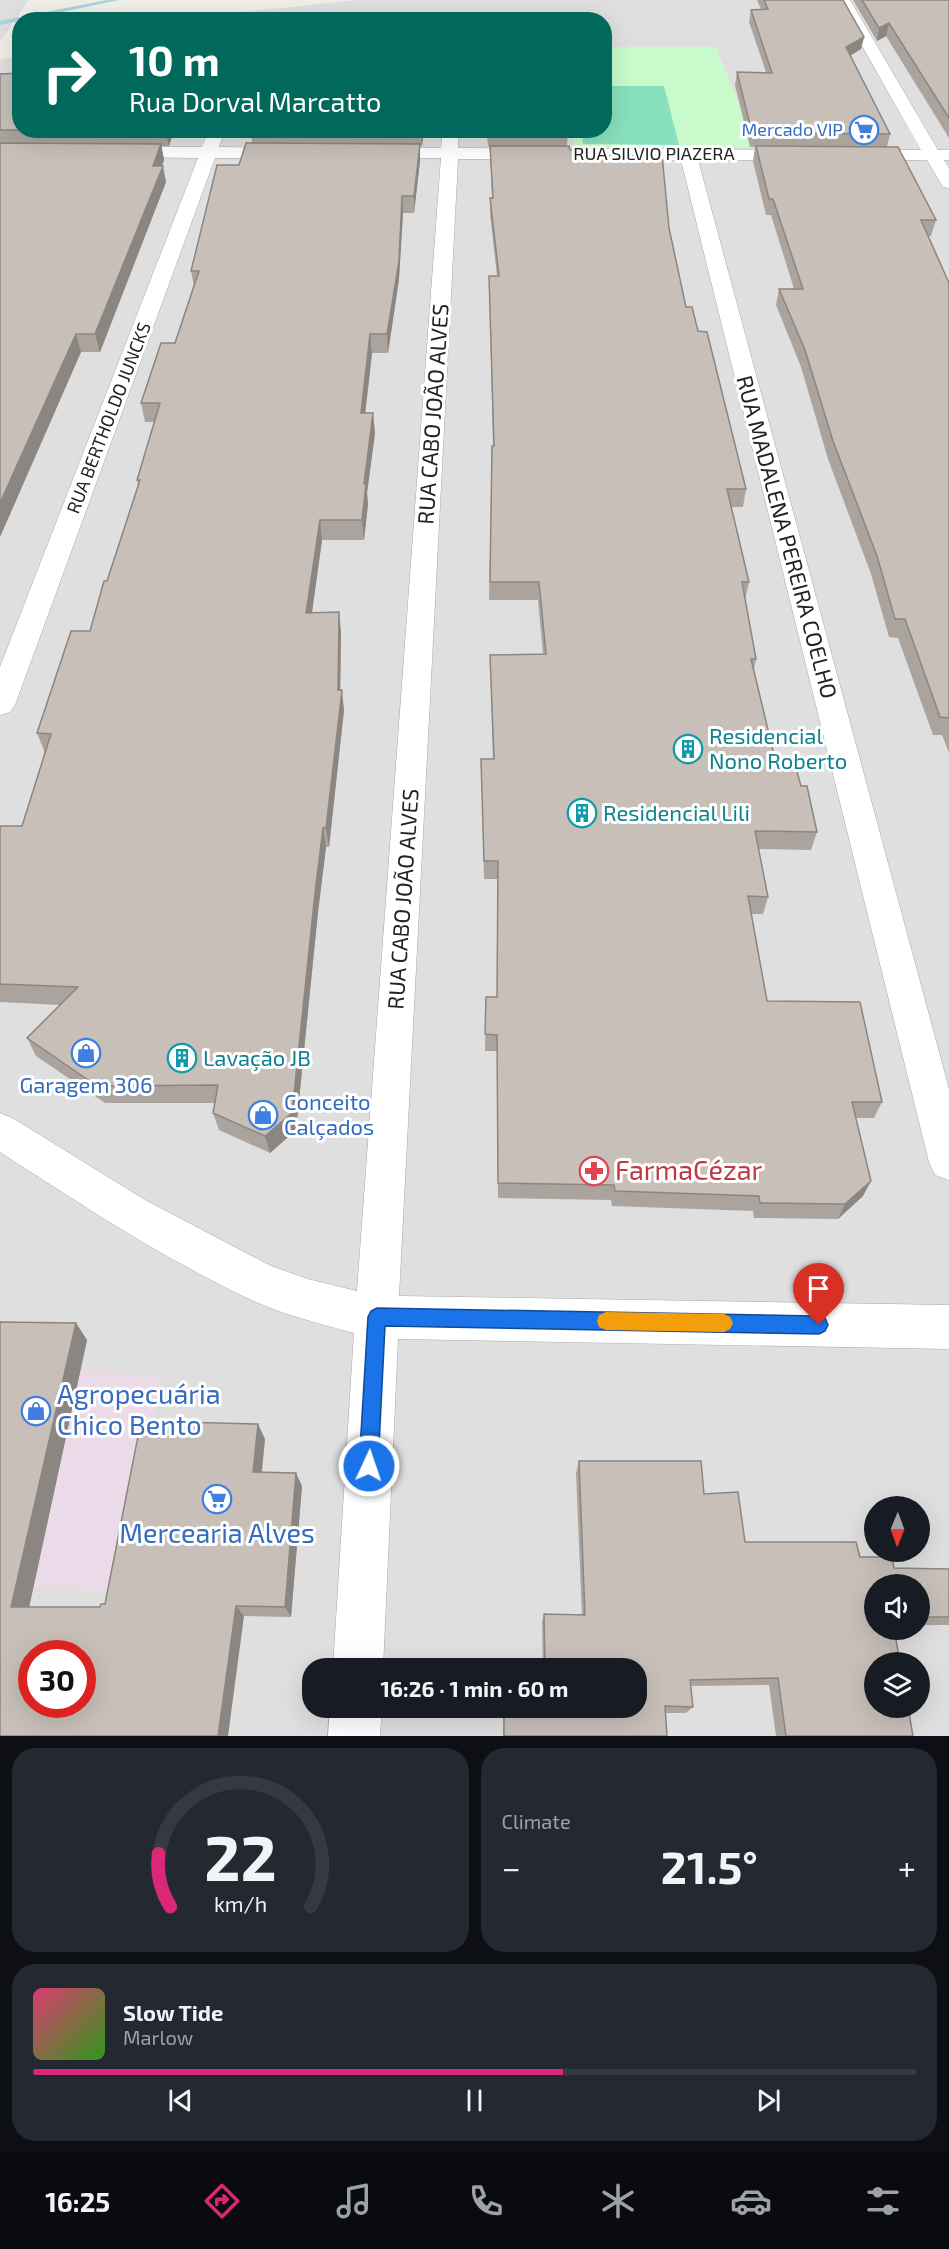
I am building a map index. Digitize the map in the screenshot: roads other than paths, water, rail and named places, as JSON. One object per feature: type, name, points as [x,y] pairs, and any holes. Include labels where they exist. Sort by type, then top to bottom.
[{"type":"street","points":[[843,0],[941,155],[949,183]]},
{"type":"street","name":"RUA BERTHOLDO JUNCKS","points":[[0,705],[214,138]]},
{"type":"street","name":"RUA SILVIO PIAZERA","points":[[358,153],[450,142],[688,155],[818,155]]},
{"type":"street","name":"RUA CABO JOÃO ALVES","points":[[359,1658],[377,1317],[450,142]]},
{"type":"street","points":[[106,152],[301,153]]},
{"type":"street","name":"RUA MADALENA PEREIRA COELHO","points":[[688,155],[949,1162]]},
{"type":"street","points":[[841,155],[941,155]]},
{"type":"street","points":[[0,1131],[131,1214],[261,1283],[308,1300],[377,1317],[949,1327]]},
{"type":"street","points":[[354,1736],[355,1718]]},
{"type":"waterway","points":[[55,12],[116,0]]},
{"type":"waterway","points":[[0,23],[12,21]]},
{"type":"place","name":"Mercado VIP","points":[[864,130]]},
{"type":"place","name":"Residencial Nono Roberto","points":[[688,749]]},
{"type":"place","name":"Residencial Lili","points":[[582,813]]},
{"type":"place","name":"Garagem 306","points":[[86,1053]]},
{"type":"place","name":"Lavação JB","points":[[182,1058]]},
{"type":"place","name":"Conceito Calçados","points":[[263,1115]]},
{"type":"place","name":"FarmaCézar","points":[[594,1171]]},
{"type":"place","name":"Agropecuária Chico Bento","points":[[36,1411]]},
{"type":"place","name":"Mercearia Alves","points":[[217,1499]]}]
